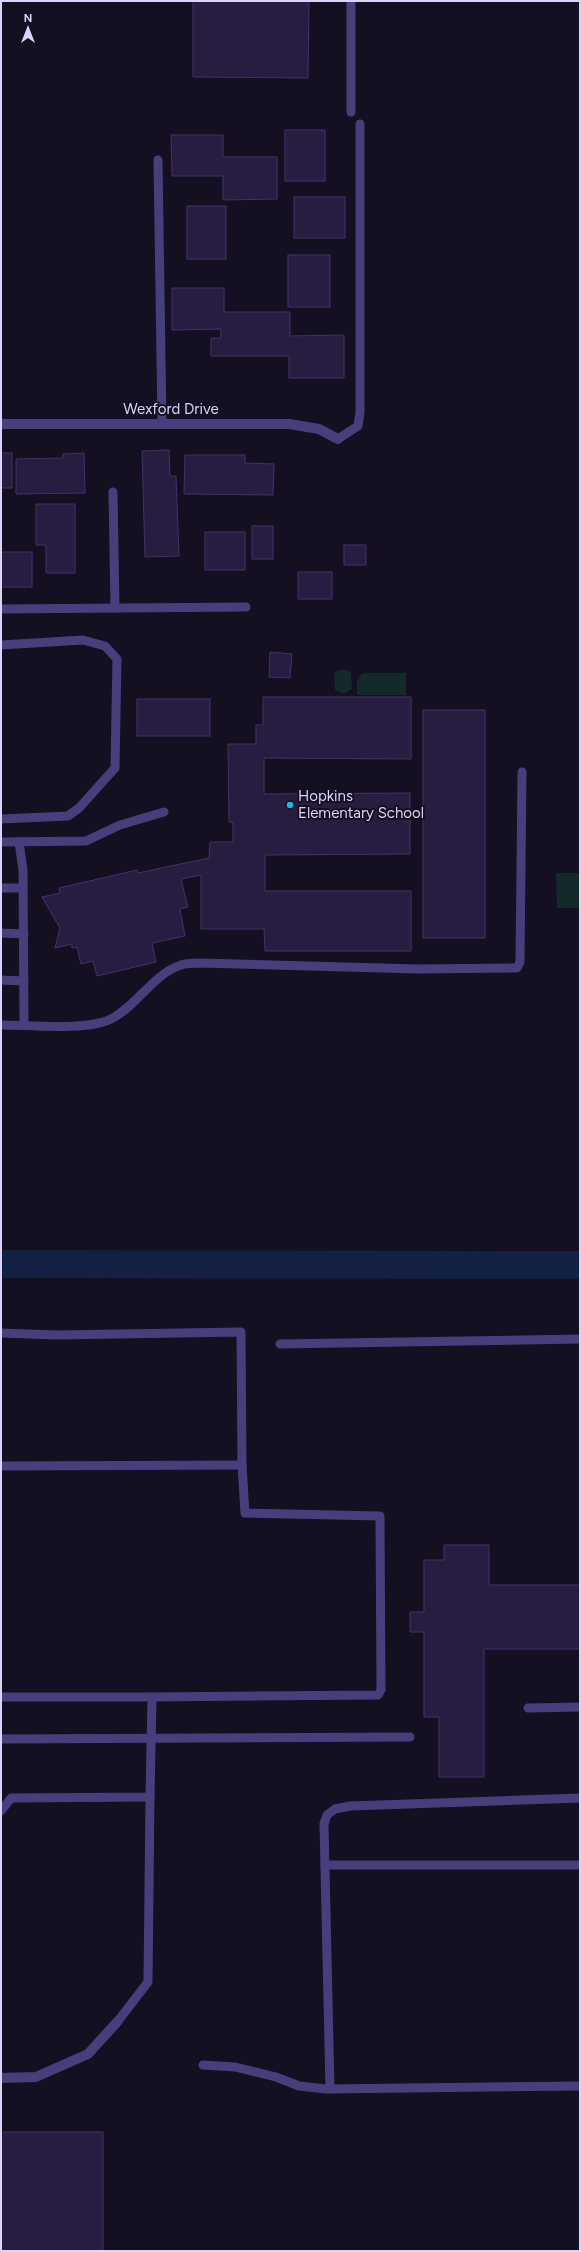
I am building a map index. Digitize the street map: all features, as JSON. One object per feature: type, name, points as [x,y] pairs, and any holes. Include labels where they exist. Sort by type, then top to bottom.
[{"type":"street","name":"Wexford Drive","points":[[1,424],[299,424],[319,429],[338,439]]},
{"type":"street","points":[[1,2078],[36,2077],[88,2054],[118,2021]]},
{"type":"lane","points":[[351,1],[351,112]]},
{"type":"lane","points":[[338,439],[358,426],[360,412],[360,124]]},
{"type":"lane","points":[[158,160],[162,424]]},
{"type":"lane","points":[[113,492],[115,608]]},
{"type":"lane","points":[[1,609],[246,607]]},
{"type":"lane","points":[[1,645],[83,640],[105,646],[116,659],[115,768],[80,808],[68,816],[1,819]]},
{"type":"lane","points":[[1,1026],[74,1026],[110,1020],[127,1008],[169,971],[182,965],[200,963],[418,969],[517,968],[520,962],[522,772]]},
{"type":"lane","points":[[1,842],[86,841],[120,824],[164,812]]},
{"type":"lane","points":[[19,842],[23,888],[24,1025]]},
{"type":"lane","points":[[1,888],[23,888]]},
{"type":"lane","points":[[1,933],[24,934]]},
{"type":"lane","points":[[1,980],[24,981]]},
{"type":"lane","points":[[1,1333],[57,1335],[241,1332],[242,1465],[245,1513],[380,1516],[381,1690],[378,1695],[1,1697]]},
{"type":"lane","points":[[280,1344],[580,1339]]},
{"type":"lane","points":[[1,1466],[242,1465]]},
{"type":"lane","points":[[118,2021],[148,1982],[152,1697]]},
{"type":"lane","points":[[528,1708],[580,1707]]},
{"type":"lane","points":[[1,1739],[410,1737]]},
{"type":"lane","points":[[1,1811],[11,1798],[150,1797]]},
{"type":"lane","points":[[330,2089],[324,1824],[326,1815],[336,1809],[380,1804],[580,1798]]},
{"type":"lane","points":[[325,1865],[580,1865]]},
{"type":"lane","points":[[203,2065],[235,2067],[276,2077],[299,2086],[330,2089],[580,2086]]},
{"type":"green space","points":[[343,669],[351,672],[352,689],[344,694],[335,690],[334,672]]},
{"type":"green space","points":[[364,673],[406,673],[406,695],[357,695],[357,680],[360,675]]},
{"type":"green space","points":[[556,873],[580,873],[580,908],[557,908]]},
{"type":"building","points":[[193,1],[309,1],[308,78],[193,77]]},
{"type":"building","points":[[285,130],[325,130],[325,181],[285,181]]},
{"type":"building","points":[[171,135],[223,135],[223,157],[277,157],[277,199],[223,200],[223,176],[172,176]]},
{"type":"building","points":[[294,197],[345,197],[345,238],[294,238]]},
{"type":"building","points":[[187,206],[226,206],[226,259],[187,259]]},
{"type":"building","points":[[288,255],[330,255],[330,307],[288,307]]},
{"type":"building","points":[[172,288],[224,288],[224,312],[290,312],[290,336],[344,335],[344,378],[289,378],[289,356],[211,356],[211,338],[221,338],[221,329],[172,330]]},
{"type":"building","points":[[169,450],[170,476],[176,476],[179,556],[145,557],[142,451]]},
{"type":"building","points":[[1,453],[12,453],[12,488],[1,488]]},
{"type":"building","points":[[84,453],[85,493],[16,494],[16,459],[63,458],[63,454]]},
{"type":"building","points":[[185,455],[245,455],[245,463],[274,464],[273,495],[184,494]]},
{"type":"building","points":[[36,504],[75,504],[75,573],[46,573],[46,545],[36,545]]},
{"type":"building","points":[[252,526],[273,526],[273,559],[252,559]]},
{"type":"building","points":[[205,532],[245,532],[245,570],[205,570]]},
{"type":"building","points":[[344,545],[366,545],[366,565],[344,565]]},
{"type":"building","points":[[1,552],[32,552],[32,587],[1,587]]},
{"type":"building","points":[[298,572],[332,572],[332,599],[298,599]]},
{"type":"building","points":[[270,652],[292,654],[290,678],[269,677]]},
{"type":"building","points":[[263,697],[411,697],[411,759],[264,758],[264,794],[410,793],[410,854],[265,855],[265,891],[411,891],[411,951],[265,951],[264,929],[201,929],[201,875],[181,879],[188,907],[180,909],[185,936],[152,943],[156,962],[97,976],[93,961],[81,964],[77,947],[72,948],[72,944],[55,948],[60,928],[42,897],[60,893],[59,888],[137,870],[138,873],[209,858],[210,842],[233,842],[233,823],[229,822],[228,744],[256,744],[256,725],[263,725]]},
{"type":"building","points":[[137,699],[210,699],[210,736],[137,736]]},
{"type":"building","points":[[423,710],[485,710],[485,938],[423,938]]},
{"type":"building","points":[[444,1545],[489,1545],[489,1585],[580,1585],[580,1649],[484,1649],[484,1777],[439,1777],[439,1717],[424,1717],[424,1632],[410,1632],[410,1612],[424,1612],[424,1560],[444,1560]]},
{"type":"building","points":[[1,2132],[103,2132],[103,2251],[1,2251]]},
{"type":"waterway","points":[[1,1264],[580,1265]]},
{"type":"place","name":"Hopkins Elementary School","points":[[290,805]]}]
